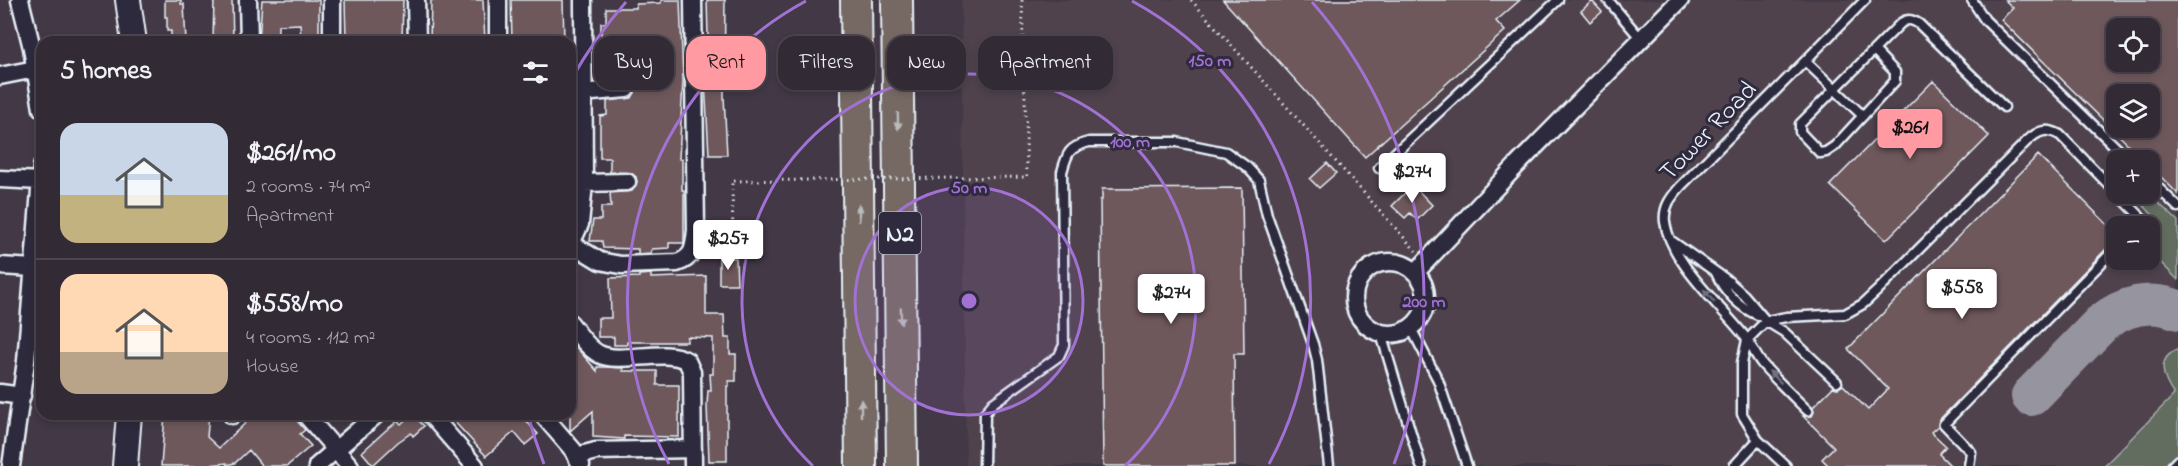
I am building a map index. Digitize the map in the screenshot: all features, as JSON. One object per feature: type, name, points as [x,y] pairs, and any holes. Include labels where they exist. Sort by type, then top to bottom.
[{"type":"highway","name":"N2","points":[[856,0],[861,466]]},
{"type":"highway","name":"N2","points":[[897,0],[902,466]]},
{"type":"street","points":[[20,0],[36,75]]},
{"type":"street","points":[[128,0],[133,36]]},
{"type":"street","points":[[248,0],[249,36]]},
{"type":"street","points":[[332,0],[333,36]]},
{"type":"street","points":[[416,0],[417,36]]},
{"type":"street","points":[[498,0],[498,36]]},
{"type":"street","points":[[576,231],[583,211],[584,183],[578,94],[583,0]]},
{"type":"street","points":[[576,248],[600,261],[621,265],[678,263],[694,251],[696,230],[693,0]]},
{"type":"street","points":[[1421,267],[1384,262],[1364,273],[1356,283],[1353,296],[1360,320],[1369,329],[1381,334],[1393,335],[1406,332],[1411,328],[1423,315],[1426,304],[1421,267],[1680,0]]},
{"type":"street","points":[[0,76],[35,69]]},
{"type":"street","points":[[578,94],[616,90]]},
{"type":"street","points":[[0,179],[36,174]]},
{"type":"street","points":[[584,183],[627,182]]},
{"type":"street","points":[[11,466],[22,396],[36,241]]},
{"type":"street","points":[[0,266],[34,268]]},
{"type":"street","points":[[576,330],[591,348],[603,356],[675,356],[687,361],[692,372],[693,466]]},
{"type":"street","points":[[0,393],[22,396]]},
{"type":"street","points":[[126,466],[129,420]]},
{"type":"street","points":[[310,420],[350,466]]},
{"type":"street","points":[[317,466],[370,420]]},
{"type":"street","points":[[435,420],[475,466]]},
{"type":"street","points":[[547,420],[579,461],[596,451],[693,449]]},
{"type":"lane","points":[[1378,168],[1558,0]]},
{"type":"lane","points":[[1608,0],[1641,39]]},
{"type":"lane","name":"Tower Road","points":[[1808,411],[1765,367],[1747,340],[1683,262],[1671,240],[1665,220],[1666,205],[1670,198],[1865,0]]},
{"type":"lane","points":[[1972,0],[1985,20],[2120,150]]},
{"type":"lane","points":[[1875,50],[1893,68],[1896,77],[1892,86],[1829,151],[1820,153],[1800,132],[1799,126],[1834,89],[1905,20],[1914,21],[2004,107]]},
{"type":"lane","points":[[1805,61],[1863,116]]},
{"type":"lane","points":[[1763,318],[1845,314],[1855,309],[1877,291],[2027,141],[2042,130],[2060,135],[2106,182]]},
{"type":"lane","points":[[984,466],[985,412],[993,403],[1059,356],[1064,345],[1062,172],[1066,156],[1075,146],[1089,142],[1177,142],[1226,152],[1247,167],[1259,180],[1267,215],[1317,360],[1329,466]]},
{"type":"lane","points":[[2160,190],[2178,207]]},
{"type":"lane","points":[[2128,204],[2140,216]]},
{"type":"lane","points":[[1671,240],[1716,271],[1744,295],[1763,318],[1784,332],[1837,382]]},
{"type":"lane","points":[[1969,466],[1971,452],[1944,424],[2106,258]]},
{"type":"lane","points":[[1763,318],[1747,340],[1742,363],[1742,409],[1746,423],[1758,440],[1785,466]]},
{"type":"lane","points":[[1411,328],[1438,380],[1467,466]]},
{"type":"lane","points":[[1381,334],[1421,466]]},
{"type":"lane","points":[[1734,466],[1758,440]]},
{"type":"lane","points":[[2172,466],[2178,460]]},
{"type":"path","points":[[694,251],[733,251],[732,181],[1027,177],[1023,0]]},
{"type":"path","points":[[1191,0],[1421,267]]},
{"type":"shaded area","points":[[961,0],[2178,0],[2178,466],[966,466],[962,90],[966,90],[966,36],[961,36]]},
{"type":"green space","points":[[2160,204],[2178,221],[2178,280],[2160,262],[2160,216],[2154,216],[2143,205]]},
{"type":"green space","points":[[2178,349],[2178,466],[2104,466],[2174,395],[2163,370],[2166,358]]},
{"type":"building","points":[[165,0],[181,0],[181,4],[184,4],[186,36],[171,36],[171,31],[167,31],[167,17],[165,17]]},
{"type":"building","points":[[214,0],[232,0],[233,36],[213,36]]},
{"type":"building","points":[[262,0],[319,0],[319,36],[301,36],[300,24],[278,25],[278,36],[259,36]]},
{"type":"building","points":[[345,0],[403,0],[402,36],[346,36]]},
{"type":"building","points":[[431,0],[483,0],[485,36],[430,36]]},
{"type":"building","points":[[511,0],[563,0],[564,36],[512,36]]},
{"type":"building","points":[[661,0],[680,0],[683,81],[679,159],[682,159],[682,190],[684,190],[684,243],[669,243],[669,248],[652,249],[651,253],[638,254],[638,249],[603,248],[602,241],[590,241],[593,220],[601,220],[601,207],[611,207],[610,193],[632,191],[637,182],[636,177],[631,173],[610,172],[610,158],[600,158],[600,116],[607,115],[607,101],[632,98],[636,90],[674,90],[674,36],[601,36],[601,23],[606,23],[606,8],[636,8],[636,4],[661,3]]},
{"type":"building","points":[[707,0],[725,0],[725,36],[708,36]]},
{"type":"building","points":[[1223,0],[1520,0],[1496,21],[1505,31],[1365,157]]},
{"type":"building","points":[[2005,0],[2178,0],[2178,194],[2160,176],[2160,150],[2134,150],[2122,138],[2160,138],[2160,84],[2106,84],[2106,123],[2001,20],[2013,8]]},
{"type":"building","points":[[1592,1],[1602,12],[1590,22],[1581,11]]},
{"type":"building","points":[[1933,81],[1989,136],[1886,240],[1830,185]]},
{"type":"building","points":[[705,90],[724,90],[727,155],[709,155]]},
{"type":"building","points":[[2038,155],[2106,223],[2106,249],[1939,420],[1938,426],[1931,432],[1946,446],[1939,454],[1951,466],[1829,466],[1822,459],[1834,447],[1803,416],[1812,416],[1813,407],[1833,387],[1838,388],[1843,385],[1868,410],[1888,389],[1848,349]]},
{"type":"building","points":[[1327,163],[1336,173],[1319,188],[1310,179]]},
{"type":"building","points":[[1413,185],[1432,205],[1417,220],[1410,213],[1405,218],[1392,206]]},
{"type":"building","points":[[1242,188],[1244,354],[1234,354],[1235,466],[1103,466],[1100,200],[1102,200],[1102,189]]},
{"type":"building","points":[[719,258],[736,258],[737,284],[719,284]]},
{"type":"building","points":[[651,274],[651,278],[706,276],[706,315],[724,315],[725,338],[730,338],[730,354],[736,354],[736,381],[729,381],[729,386],[727,386],[727,461],[709,461],[707,405],[708,390],[711,390],[710,374],[713,374],[713,338],[687,337],[687,342],[627,342],[627,345],[614,345],[614,337],[598,337],[598,318],[611,318],[610,278],[639,277],[639,275]]},
{"type":"building","points":[[576,347],[597,371],[597,367],[606,367],[623,368],[623,371],[657,371],[657,385],[679,385],[679,437],[624,436],[624,439],[593,437],[593,411],[570,431],[570,420],[576,420]]},
{"type":"building","points":[[165,420],[208,420],[207,437],[219,448],[249,420],[296,420],[305,430],[300,434],[311,446],[287,466],[262,466],[249,450],[235,463],[227,465],[227,463],[161,466]]},
{"type":"building","points":[[405,420],[418,420],[424,426],[413,436],[411,433],[398,442],[373,465],[362,452],[398,421],[401,424]]},
{"type":"building","points":[[453,420],[525,420],[538,434],[525,445],[514,432],[486,456]]},
{"type":"taxiway","points":[[2031,396],[2110,317],[2128,308],[2147,305],[2178,310]]}]
